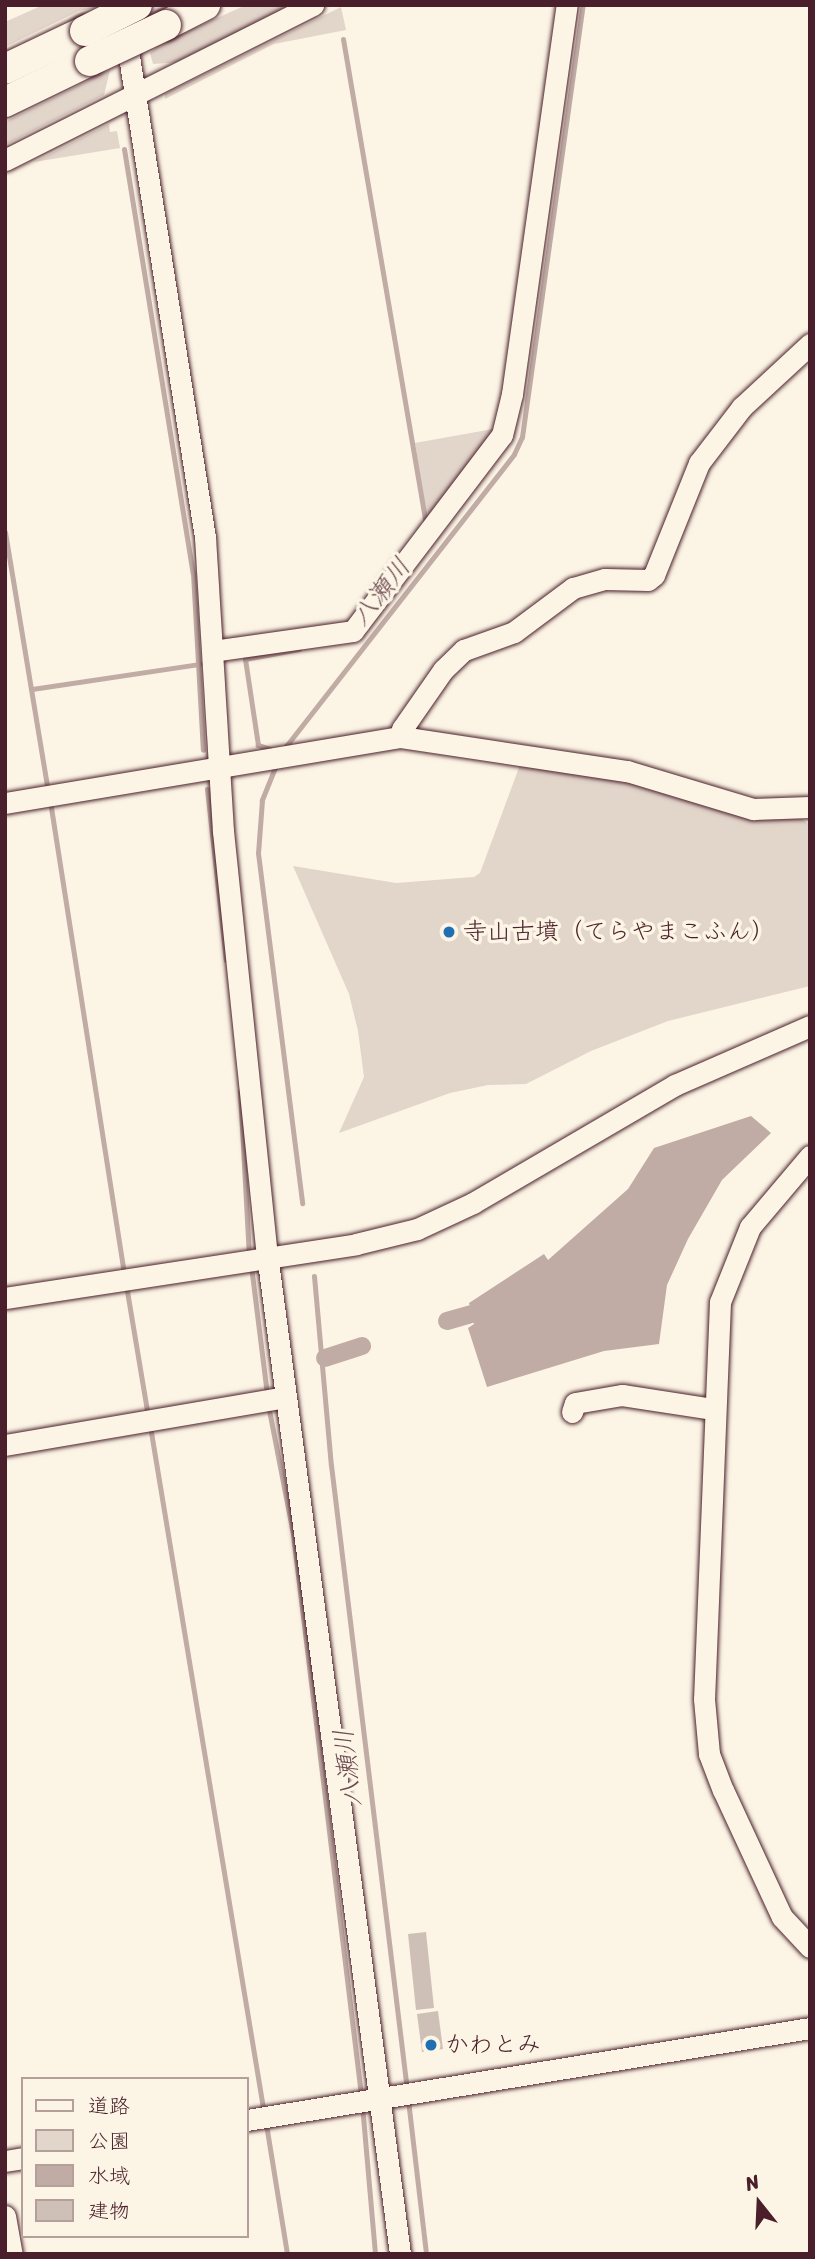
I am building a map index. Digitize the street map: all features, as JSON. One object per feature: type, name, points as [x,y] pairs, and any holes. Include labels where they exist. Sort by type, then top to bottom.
[{"type":"highway","points":[[5,69],[137,5]]},
{"type":"highway","points":[[5,102],[205,5]]},
{"type":"street","points":[[120,5],[137,94],[205,537],[218,768],[267,1254],[285,1397],[388,2096],[400,2254]]},
{"type":"street","points":[[5,160],[313,5]]},
{"type":"street","points":[[213,651],[353,631],[502,435],[512,394],[567,5]]},
{"type":"street","points":[[401,737],[402,729],[443,670],[464,649],[513,632],[573,588],[605,579],[648,580],[654,575],[699,463],[742,407],[810,344]]},
{"type":"street","points":[[5,803],[401,737],[627,771],[753,809],[810,807]]},
{"type":"street","points":[[5,1298],[267,1254],[356,1244],[417,1229],[473,1203],[675,1084],[810,1026]]},
{"type":"street","points":[[810,1156],[756,1219],[732,1263],[716,1323],[704,1699],[709,1754],[773,1900],[794,1933],[810,1947]]},
{"type":"street","points":[[572,1412],[575,1403],[622,1395],[712,1409]]},
{"type":"street","points":[[5,1445],[285,1397]]},
{"type":"street","points":[[248,2120],[810,2028]]},
{"type":"street","points":[[5,2216],[12,2254]]},
{"type":"green space","points":[[43,5],[99,7],[79,11],[5,47],[5,22]]},
{"type":"green space","points":[[246,5],[295,5],[181,62],[153,64],[150,53],[162,43]]},
{"type":"green space","points":[[341,7],[346,30],[274,44],[165,99],[165,94]]},
{"type":"green space","points":[[110,70],[104,95],[5,145],[5,122]]},
{"type":"green space","points":[[109,124],[110,132],[117,131],[120,148],[34,162]]},
{"type":"green space","points":[[493,429],[487,443],[427,520],[415,443]]},
{"type":"green space","points":[[521,762],[623,777],[799,817],[810,825],[810,986],[668,1021],[591,1051],[526,1084],[488,1085],[450,1093],[339,1133],[364,1077],[358,1031],[349,994],[293,866],[396,883],[474,877],[480,873]]},
{"type":"water","points":[[751,1116],[771,1133],[722,1180],[688,1239],[667,1285],[659,1344],[604,1351],[487,1387],[468,1328],[474,1324],[469,1303],[544,1254],[548,1260],[628,1189],[654,1148]]},
{"type":"building","points":[[426,1932],[434,2008],[416,2010],[408,1934]]},
{"type":"building","points":[[438,2011],[443,2049],[422,2052],[417,2014]]},
{"type":"waterway","name":"八瀬川","points":[[283,750],[514,454],[522,437],[583,5]]},
{"type":"waterway","points":[[343,39],[426,525]]},
{"type":"waterway","points":[[124,149],[193,573],[203,750]]},
{"type":"waterway","points":[[5,532],[48,791]]},
{"type":"waterway","points":[[270,749],[258,745],[245,659],[299,649]]},
{"type":"waterway","points":[[32,689],[200,664]]},
{"type":"waterway","name":"八瀬川","points":[[276,765],[262,800],[258,853],[302,1203]]},
{"type":"waterway","points":[[207,789],[226,960]]},
{"type":"waterway","points":[[50,801],[124,1275]]},
{"type":"waterway","points":[[240,1091],[249,1256]]},
{"type":"waterway","points":[[251,1266],[267,1395]]},
{"type":"waterway","name":"八瀬川","points":[[314,1276],[331,1465],[407,2090]]},
{"type":"waterway","points":[[126,1285],[148,1416]]},
{"type":"waterway","points":[[447,1321],[471,1314]]},
{"type":"waterway","points":[[325,1358],[362,1346]]},
{"type":"waterway","points":[[268,1405],[293,1534],[361,2095]]},
{"type":"waterway","points":[[150,1426],[264,2114]]},
{"type":"waterway","name":"八瀬川","points":[[408,2100],[426,2254]]},
{"type":"waterway","points":[[362,2105],[375,2254]]},
{"type":"waterway","points":[[266,2124],[287,2254]]},
{"type":"place","name":"寺山古墳（てらやまこふん）","points":[[449,932]]},
{"type":"place","name":"かわとみ","points":[[431,2045]]}]
